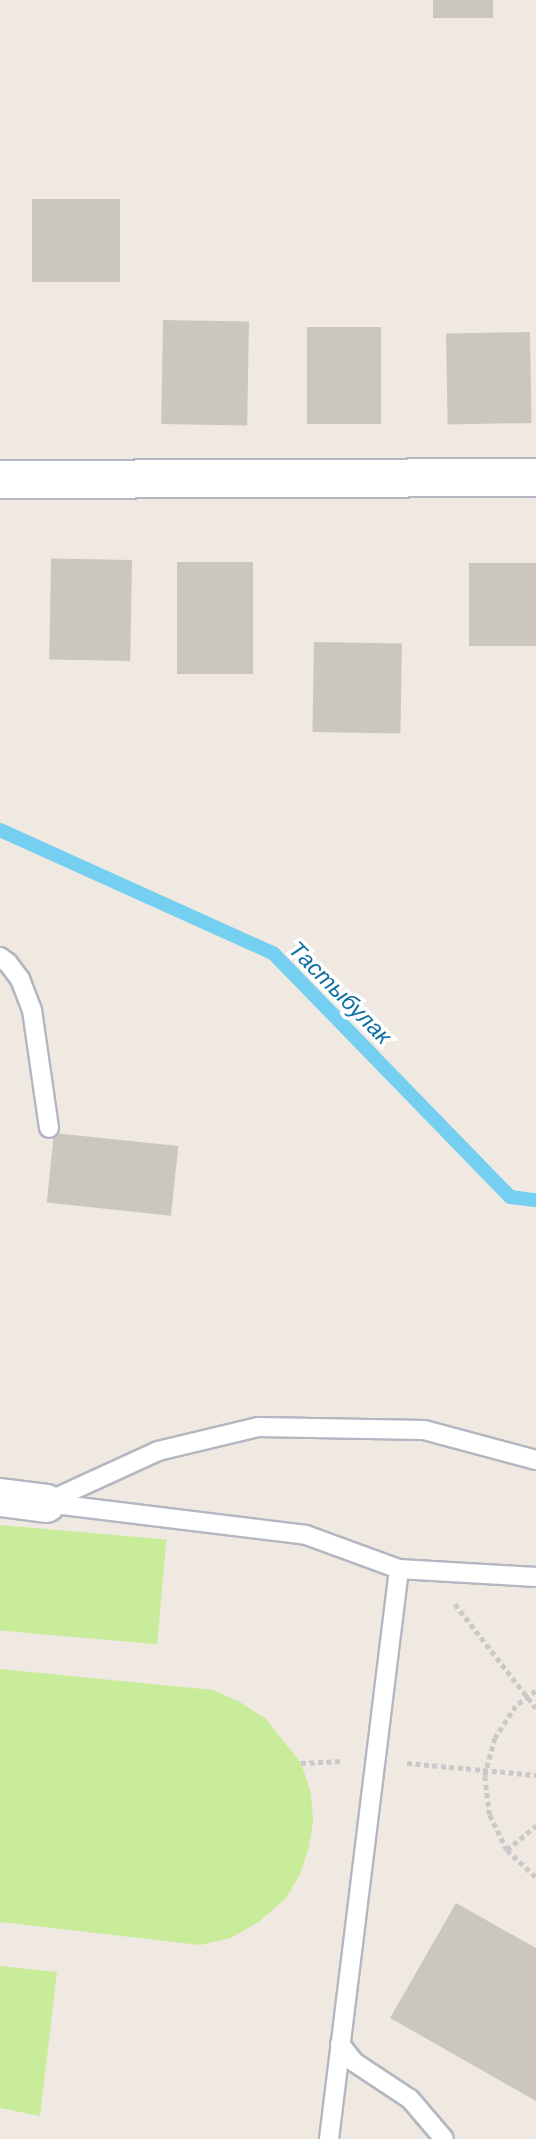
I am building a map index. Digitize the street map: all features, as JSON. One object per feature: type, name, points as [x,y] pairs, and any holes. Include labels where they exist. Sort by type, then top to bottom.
[{"type":"street","points":[[0,479],[536,477]]},
{"type":"street","points":[[0,1497],[46,1503]]},
{"type":"lane","points":[[0,957],[20,979],[32,1010],[49,1128]]},
{"type":"lane","points":[[46,1503],[158,1451],[258,1427],[424,1430],[536,1460]]},
{"type":"lane","points":[[46,1503],[306,1535],[399,1569],[536,1577]]},
{"type":"lane","points":[[329,2139],[399,1569]]},
{"type":"lane","points":[[340,2043],[354,2062],[410,2099],[444,2139]]},
{"type":"path","points":[[429,1571],[536,1708]]},
{"type":"path","points":[[536,1691],[516,1706],[495,1738],[487,1771],[490,1815],[507,1850],[536,1877]]},
{"type":"path","points":[[302,1763],[374,1760],[536,1775]]},
{"type":"path","points":[[507,1850],[536,1826]]},
{"type":"green space","points":[[0,1525],[166,1540],[157,1644],[0,1630]]},
{"type":"green space","points":[[0,1669],[213,1690],[240,1702],[266,1719],[301,1763],[311,1793],[313,1822],[309,1847],[300,1874],[286,1898],[260,1921],[231,1938],[200,1945],[0,1922]]},
{"type":"green space","points":[[0,1966],[57,1972],[40,2116],[0,2108]]},
{"type":"building","points":[[433,0],[493,0],[493,18],[433,18]]},
{"type":"building","points":[[32,199],[120,199],[120,282],[32,282]]},
{"type":"building","points":[[163,320],[249,322],[247,425],[161,424]]},
{"type":"building","points":[[307,327],[381,327],[381,424],[307,424]]},
{"type":"building","points":[[530,332],[532,423],[448,424],[446,333]]},
{"type":"building","points":[[51,559],[132,560],[130,661],[49,660]]},
{"type":"building","points":[[177,562],[253,562],[253,674],[177,674]]},
{"type":"building","points":[[469,563],[536,563],[536,646],[469,646]]},
{"type":"building","points":[[314,642],[402,644],[400,734],[312,732]]},
{"type":"building","points":[[54,1133],[178,1146],[171,1216],[47,1203]]},
{"type":"building","points":[[456,1903],[536,1948],[536,2101],[390,2018]]},
{"type":"waterway","name":"Тастыбулак","points":[[0,830],[273,953],[510,1197],[536,1200]]}]
